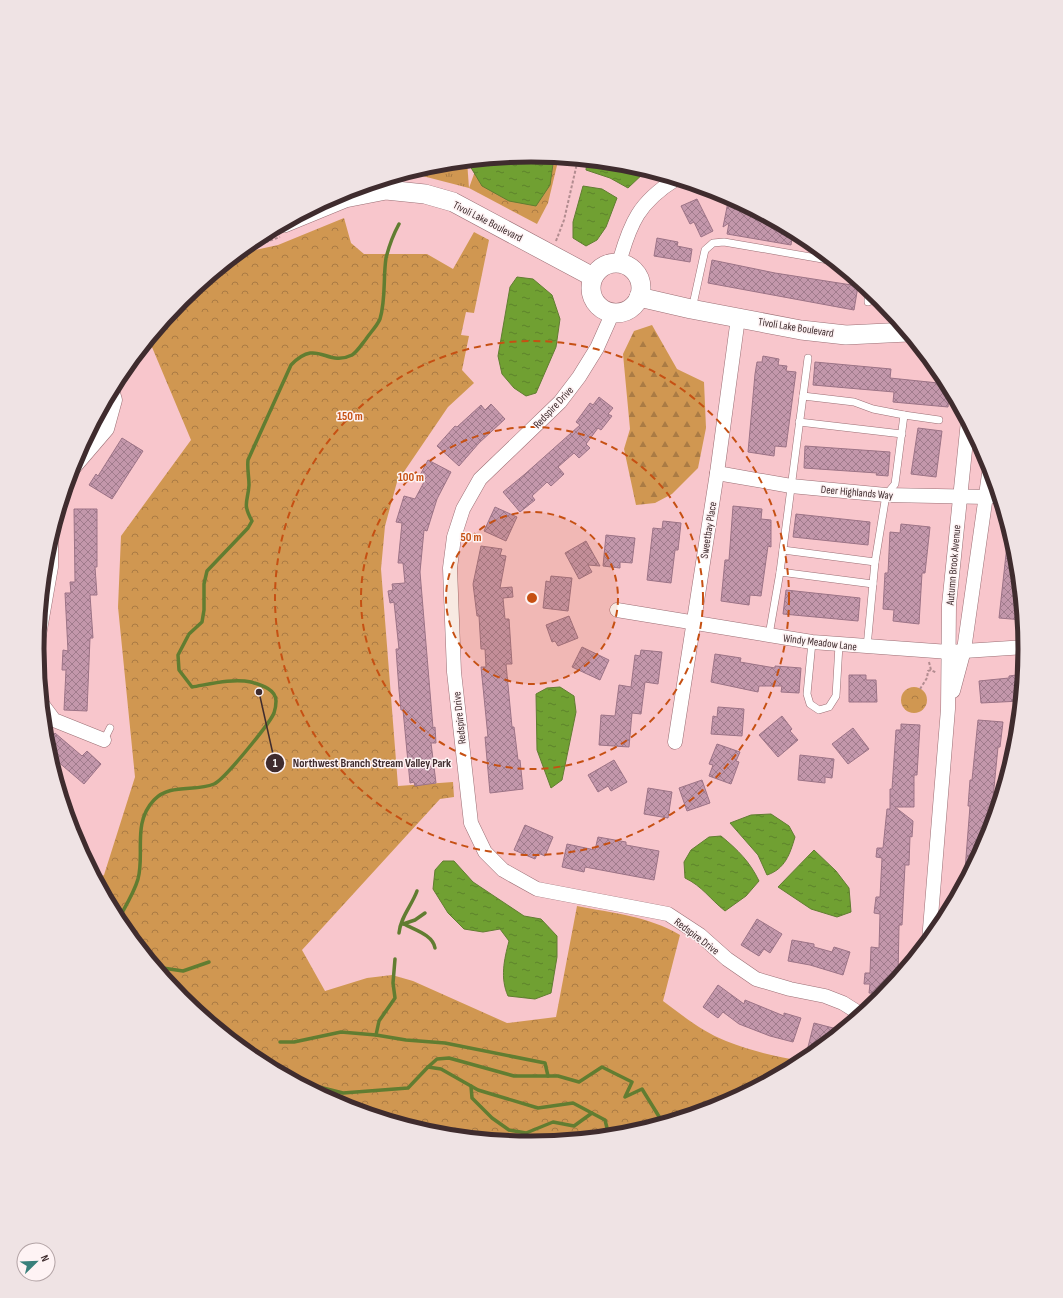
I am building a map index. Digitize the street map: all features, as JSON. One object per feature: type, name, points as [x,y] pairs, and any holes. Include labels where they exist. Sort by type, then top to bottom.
[{"type":"street","points":[[619,263],[627,232],[640,209],[662,187],[671,182]]},
{"type":"street","name":"Tivoli Lake Boulevard","points":[[350,197],[386,190],[425,194],[453,202],[593,277]]},
{"type":"street","name":"Tivoli Lake Boulevard","points":[[289,226],[328,206]]},
{"type":"street","points":[[619,263],[626,265],[637,275],[640,290],[639,297],[630,308],[617,313],[610,312],[598,305],[593,299],[591,292],[593,277],[604,266],[619,263]]},
{"type":"street","name":"Tivoli Lake Boulevard","points":[[639,297],[801,330],[846,335],[902,332]]},
{"type":"street","name":"Redspire Drive","points":[[610,312],[609,321],[597,348],[579,377],[560,402],[480,479],[463,509],[454,537],[450,568],[454,672],[471,823],[486,852],[503,870],[538,889],[668,914],[700,935],[727,959],[756,979],[790,989],[824,996],[843,1003],[857,1012]]},
{"type":"street","name":"Sweetbay Place","points":[[675,742],[717,473],[738,318]]},
{"type":"street","points":[[83,458],[107,429],[115,400],[114,397]]},
{"type":"street","name":"Autumn Brook Avenue","points":[[930,930],[948,709],[949,605],[967,429]]},
{"type":"street","name":"Deer Highlands Way","points":[[717,473],[791,486],[886,495],[993,496]]},
{"type":"street","name":"Autumn Brook Avenue","points":[[948,709],[964,650],[993,496]]},
{"type":"street","name":"Windy Meadow Lane","points":[[616,610],[694,624],[839,645],[949,652],[1019,647]]},
{"type":"street","points":[[48,712],[54,720],[107,734]]},
{"type":"lane","points":[[692,309],[705,250],[713,243],[724,242],[824,259]]},
{"type":"lane","points":[[868,296],[868,302]]},
{"type":"lane","points":[[769,635],[780,572],[808,358]]},
{"type":"lane","points":[[803,396],[854,402],[873,409],[904,416],[939,420]]},
{"type":"lane","points":[[867,647],[875,562],[886,495],[895,484],[904,416]]},
{"type":"lane","points":[[800,422],[902,434]]},
{"type":"lane","points":[[783,550],[875,562]]},
{"type":"lane","points":[[780,572],[873,584]]},
{"type":"lane","points":[[812,642],[807,694],[810,704],[819,710],[829,707],[836,696],[839,645]]},
{"type":"path","points":[[562,244],[556,240],[564,220],[577,164]]},
{"type":"path","points":[[263,243],[278,233]]},
{"type":"path","points":[[928,660],[931,670]]},
{"type":"path","points":[[931,670],[938,673]]},
{"type":"path","points":[[920,689],[927,678],[928,671],[931,670]]},
{"type":"green space","points":[[532,162],[558,163],[548,203],[537,224],[469,188],[477,165]]},
{"type":"green space","points":[[467,166],[469,188],[418,175]]},
{"type":"green space","points":[[344,218],[351,243],[364,254],[427,254],[453,269],[474,232],[489,240],[474,313],[466,312],[461,335],[469,336],[462,370],[474,383],[448,407],[397,482],[385,526],[381,569],[398,786],[453,782],[454,797],[440,799],[302,950],[325,991],[367,978],[392,975],[413,981],[507,1023],[556,1017],[577,906],[643,919],[680,935],[663,1001],[701,1028],[726,1041],[745,1048],[793,1059],[775,1071],[747,1086],[688,1111],[627,1127],[595,1132],[532,1136],[500,1135],[436,1127],[405,1120],[375,1111],[316,1086],[288,1071],[235,1036],[210,1016],[165,970],[126,920],[109,893],[100,877],[104,875],[135,777],[118,607],[121,536],[191,440],[151,345],[187,304],[210,282],[235,262],[251,251],[278,245]]},
{"type":"green space","points":[[652,325],[677,369],[704,382],[706,428],[698,468],[672,494],[655,503],[636,505],[624,449],[630,429],[623,354],[634,331]]},
{"type":"green space","points":[[914,687],[923,691],[927,700],[923,709],[914,713],[905,709],[901,700],[905,691]]},
{"type":"water","points":[[500,163],[553,163],[550,185],[536,206],[509,201],[482,186],[470,166]]},
{"type":"water","points":[[586,165],[642,174],[628,188],[610,178],[586,170]]},
{"type":"water","points":[[583,186],[602,189],[617,198],[606,227],[597,240],[586,246],[573,238],[573,222]]},
{"type":"water","points":[[517,277],[533,279],[552,295],[560,319],[556,347],[536,393],[526,396],[514,388],[502,374],[498,356],[510,287]]},
{"type":"water","points":[[560,687],[574,696],[576,712],[562,780],[551,788],[537,750],[536,694],[547,688]]},
{"type":"water","points":[[771,814],[789,826],[795,837],[786,860],[778,869],[767,875],[758,855],[730,823],[751,815]]},
{"type":"water","points":[[721,836],[743,857],[752,868],[759,881],[746,896],[725,911],[701,889],[685,878],[684,862],[691,850],[709,837]]},
{"type":"water","points":[[814,850],[836,871],[849,888],[851,912],[837,917],[811,909],[778,887]]},
{"type":"water","points":[[443,861],[454,861],[473,882],[524,916],[541,919],[557,936],[557,957],[551,993],[535,999],[508,996],[503,976],[504,962],[509,941],[500,929],[483,932],[464,929],[448,913],[433,889],[435,870]]},
{"type":"building","points":[[697,199],[713,231],[701,237],[694,222],[690,224],[681,206]]},
{"type":"building","points":[[728,203],[747,212],[792,238],[791,245],[727,234],[729,223],[723,227]]},
{"type":"building","points":[[657,238],[678,242],[677,246],[692,249],[690,262],[654,256]]},
{"type":"building","points":[[712,260],[775,273],[858,287],[854,310],[708,283]]},
{"type":"building","points":[[763,356],[779,359],[778,365],[787,366],[786,371],[796,372],[786,447],[775,446],[774,456],[748,452],[755,374],[757,362],[762,362]]},
{"type":"building","points":[[815,362],[891,369],[890,378],[940,383],[949,397],[948,407],[893,402],[894,392],[813,385]]},
{"type":"building","points":[[599,397],[613,408],[608,414],[612,416],[601,430],[598,428],[586,444],[590,448],[579,458],[574,453],[558,467],[564,474],[551,486],[547,482],[532,496],[535,500],[520,512],[503,492],[580,425],[576,422],[590,403],[593,405]]},
{"type":"building","points":[[491,404],[505,419],[479,443],[459,466],[437,446],[455,426],[457,427],[481,405],[485,410]]},
{"type":"building","points":[[918,428],[942,431],[936,477],[911,474]]},
{"type":"building","points":[[122,438],[143,451],[112,499],[89,485],[96,474],[98,476]]},
{"type":"building","points":[[805,446],[890,452],[888,476],[876,475],[877,473],[804,468]]},
{"type":"building","points":[[428,460],[451,472],[437,499],[427,531],[424,530],[420,572],[433,728],[435,727],[436,743],[431,743],[436,783],[415,786],[414,782],[410,783],[403,710],[401,710],[399,690],[396,649],[399,649],[394,602],[390,603],[388,591],[393,590],[392,584],[405,583],[403,563],[398,563],[402,523],[396,522],[404,496],[415,499],[424,482],[418,479]]},
{"type":"building","points":[[733,506],[762,509],[761,519],[771,520],[771,547],[768,546],[761,596],[750,595],[749,605],[721,601],[725,560],[729,560]]},
{"type":"building","points":[[495,507],[517,517],[506,541],[484,531]]},
{"type":"building","points":[[74,509],[97,509],[97,567],[95,567],[97,595],[90,595],[93,638],[90,638],[87,711],[64,710],[66,670],[62,670],[63,650],[68,651],[65,593],[71,593],[70,582],[75,582]]},
{"type":"building","points":[[796,514],[870,522],[868,545],[793,537]]},
{"type":"building","points":[[663,521],[681,523],[678,550],[675,550],[671,583],[647,580],[653,528],[662,529]]},
{"type":"building","points":[[901,524],[930,527],[925,573],[922,573],[919,624],[893,621],[894,610],[883,609],[885,573],[888,573],[890,532],[900,533]]},
{"type":"building","points":[[606,535],[635,538],[632,563],[620,562],[620,568],[603,566]]},
{"type":"building","points":[[586,541],[600,566],[588,565],[592,572],[579,579],[565,553]]},
{"type":"building","points":[[1007,543],[1015,585],[1018,620],[999,618]]},
{"type":"building","points":[[481,546],[502,549],[500,555],[506,556],[500,588],[512,587],[513,597],[503,598],[505,619],[509,619],[512,664],[506,664],[512,727],[514,727],[518,760],[520,760],[523,789],[490,793],[485,737],[488,737],[481,667],[486,667],[485,649],[481,649],[479,616],[477,616],[473,584]]},
{"type":"building","points":[[551,576],[572,578],[568,611],[543,608],[546,581],[550,582]]},
{"type":"building","points":[[786,590],[860,598],[858,621],[783,614]]},
{"type":"building","points":[[569,616],[578,638],[558,646],[555,641],[552,642],[546,625]]},
{"type":"building","points":[[582,647],[609,660],[600,680],[572,667]]},
{"type":"building","points":[[641,650],[662,652],[658,684],[645,682],[641,714],[632,713],[629,747],[599,745],[601,715],[615,716],[619,685],[631,687],[635,655],[640,656]]},
{"type":"building","points":[[715,654],[741,658],[740,662],[775,668],[775,666],[801,668],[799,693],[781,692],[782,686],[759,686],[758,692],[711,682]]},
{"type":"building","points":[[849,675],[866,675],[866,680],[876,680],[877,702],[849,702]]},
{"type":"building","points":[[1018,675],[1016,701],[981,703],[979,681],[1009,678],[1009,676]]},
{"type":"building","points":[[718,707],[744,709],[742,736],[711,734],[713,716],[717,717]]},
{"type":"building","points":[[782,716],[792,729],[790,731],[798,740],[778,757],[759,735]]},
{"type":"building","points":[[978,720],[1003,722],[1000,747],[998,747],[992,808],[988,807],[987,822],[965,873],[970,806],[968,806],[970,780],[972,780]]},
{"type":"building","points":[[901,724],[920,725],[917,775],[914,775],[914,807],[895,807],[913,821],[912,837],[910,836],[909,865],[905,865],[902,925],[899,925],[898,970],[876,993],[869,993],[870,984],[864,984],[865,973],[870,973],[871,947],[879,948],[880,914],[874,913],[876,897],[880,897],[882,858],[876,857],[877,848],[883,848],[887,809],[890,809],[890,789],[892,789],[896,730],[901,730]]},
{"type":"building","points":[[853,728],[869,749],[848,764],[832,744]]},
{"type":"building","points":[[55,733],[82,756],[87,751],[101,764],[84,784],[57,761],[52,737]]},
{"type":"building","points":[[717,744],[740,752],[736,761],[739,762],[731,784],[709,776],[713,765],[709,764]]},
{"type":"building","points":[[800,755],[834,759],[832,778],[825,777],[825,783],[798,780]]},
{"type":"building","points":[[614,760],[627,782],[611,791],[608,786],[598,792],[588,775]]},
{"type":"building","points":[[702,780],[710,803],[687,811],[679,788]]},
{"type":"building","points":[[648,788],[672,792],[668,818],[644,814]]},
{"type":"building","points":[[525,825],[553,837],[545,856],[538,853],[535,859],[514,850]]},
{"type":"building","points":[[598,837],[626,842],[626,845],[659,851],[654,880],[585,867],[584,872],[562,867],[567,844],[595,850]]},
{"type":"building","points":[[757,919],[782,934],[770,953],[764,949],[759,956],[741,945]]},
{"type":"building","points":[[792,940],[814,944],[814,947],[832,952],[834,947],[850,952],[843,975],[810,965],[788,961]]},
{"type":"building","points":[[718,985],[744,1004],[745,1000],[784,1016],[784,1013],[801,1018],[793,1042],[770,1036],[739,1024],[723,1012],[718,1018],[703,1007]]},
{"type":"building","points":[[814,1023],[837,1029],[828,1036],[807,1050]]},
{"type":"waterway","points":[[122,913],[132,895],[138,879],[140,869],[141,829],[147,809],[154,800],[167,791],[214,784],[227,773],[246,751],[274,713],[276,701],[274,693],[255,683],[229,681],[192,687],[179,670],[178,655],[189,634],[202,622],[204,610],[204,584],[207,571],[248,528],[252,521],[246,506],[249,485],[248,460],[291,365],[300,357],[308,353],[343,358],[356,352],[380,319],[383,304],[386,258],[391,241],[399,224]]},
{"type":"waterway","points":[[399,933],[404,917],[417,891]]},
{"type":"waterway","points":[[403,924],[415,920],[425,913]]},
{"type":"waterway","points":[[404,924],[427,936],[434,943],[435,948]]},
{"type":"waterway","points":[[376,1035],[379,1021],[395,998],[393,983],[395,959]]},
{"type":"waterway","points":[[163,968],[183,971],[209,962]]},
{"type":"waterway","points":[[280,1042],[294,1042],[341,1032],[445,1043],[545,1063],[548,1076]]},
{"type":"waterway","points":[[428,1067],[437,1059],[449,1058],[514,1076],[558,1076],[579,1082],[602,1067],[632,1082],[625,1097],[642,1089],[661,1119]]},
{"type":"waterway","points":[[319,1087],[343,1093],[408,1088],[428,1067],[441,1069],[478,1090],[538,1108],[573,1103],[605,1120],[608,1130]]},
{"type":"waterway","points":[[471,1086],[472,1098],[492,1118],[509,1130],[526,1133],[553,1122],[574,1126],[592,1113]]},
{"type":"place","name":"Northwest Branch Stream Valley Park","points":[[259,692]]}]
